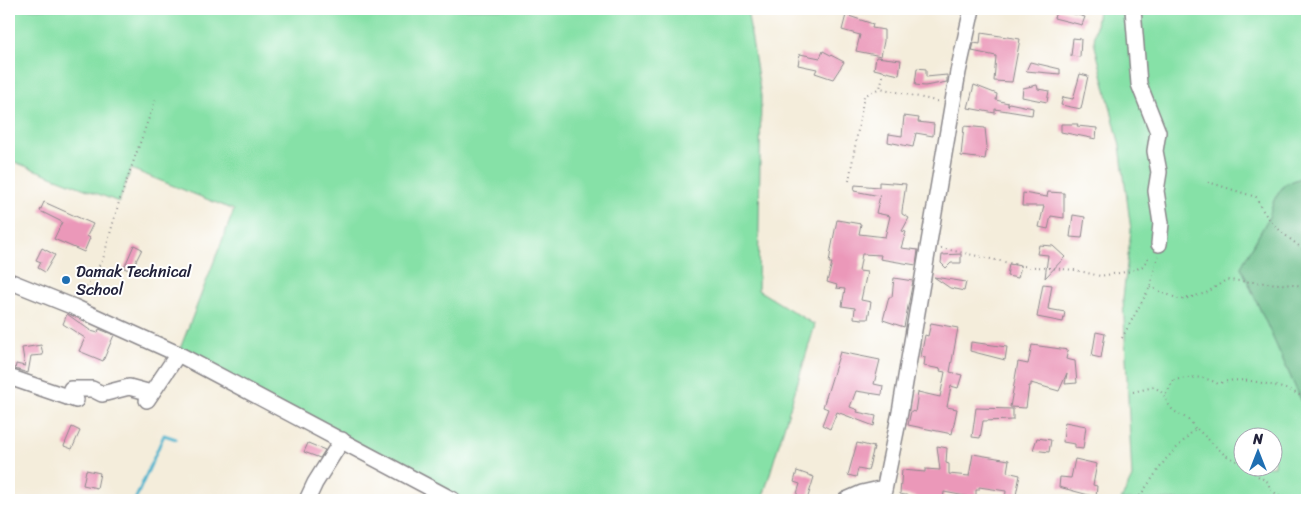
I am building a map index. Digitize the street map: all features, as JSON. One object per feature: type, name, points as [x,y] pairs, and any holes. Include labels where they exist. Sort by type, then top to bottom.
[{"type":"street","points":[[846,500],[862,492],[883,494],[929,248],[952,104],[972,9]]},
{"type":"street","points":[[1133,9],[1139,84],[1158,132],[1155,151],[1159,172],[1156,191],[1161,223],[1159,244]]},
{"type":"street","points":[[9,280],[178,354],[453,500]]},
{"type":"street","points":[[9,377],[72,399],[70,389],[92,389],[102,394],[129,387],[149,397],[178,354]]},
{"type":"street","points":[[307,500],[315,483],[342,440]]},
{"type":"path","points":[[880,88],[883,76]]},
{"type":"path","points":[[849,182],[854,164],[864,96],[880,88],[952,104]]},
{"type":"path","points":[[74,307],[102,260],[119,202],[156,98]]},
{"type":"path","points":[[1208,182],[1256,197],[1261,210],[1291,240],[1307,252]]},
{"type":"path","points":[[929,248],[948,248],[1024,266],[1075,270],[1100,276],[1132,271],[1143,266],[1151,254],[1150,246],[1159,244],[1150,287],[1122,338]]},
{"type":"path","points":[[1150,287],[1181,300],[1206,293],[1226,280],[1307,286]]},
{"type":"path","points":[[1166,394],[1174,380],[1192,377],[1208,378],[1218,384],[1228,379],[1268,385],[1292,390],[1307,399]]},
{"type":"path","points":[[1133,392],[1154,387],[1166,394],[1171,408],[1189,418],[1196,428],[1225,456],[1234,460]]},
{"type":"path","points":[[1137,500],[1166,459],[1196,428]]},
{"type":"path","points":[[1258,476],[1268,482],[1270,489],[1284,500]]},
{"type":"green space","points":[[9,9],[747,9],[761,96],[758,290],[815,325],[762,500],[463,500],[420,475],[178,354],[234,210],[131,169],[119,202],[12,161],[9,167]]},
{"type":"green space","points":[[1098,9],[1307,9],[1307,175],[1284,185],[1274,200],[1269,217],[1241,267],[1307,413],[1307,500],[1121,500],[1132,477],[1123,298],[1131,230],[1120,146],[1094,42]]},
{"type":"green space","points":[[1307,175],[1307,413],[1241,267],[1269,217],[1274,200],[1284,185]]},
{"type":"building","points":[[1057,9],[1085,17],[1082,25],[1054,18]]},
{"type":"building","points":[[846,15],[873,24],[872,28],[884,30],[881,56],[856,51],[860,35],[842,30]]},
{"type":"building","points":[[981,33],[1020,39],[1012,82],[994,81],[996,56],[972,51],[974,43],[980,44]]},
{"type":"building","points":[[1073,38],[1081,39],[1080,57],[1071,56]]},
{"type":"building","points":[[823,51],[844,62],[833,79],[815,73],[817,69],[798,65],[800,54],[820,58]]},
{"type":"building","points":[[876,57],[901,60],[899,75],[874,69]]},
{"type":"building","points":[[1030,62],[1060,69],[1060,74],[1026,71]]},
{"type":"building","points":[[917,68],[926,69],[926,77],[947,75],[947,82],[925,86],[915,85]]},
{"type":"building","points":[[1080,74],[1088,76],[1081,109],[1061,105],[1063,97],[1073,99]]},
{"type":"building","points":[[974,85],[997,94],[996,100],[1008,103],[1008,106],[1009,103],[1033,108],[1032,115],[995,109],[995,113],[968,108]]},
{"type":"building","points":[[1037,85],[1038,89],[1049,91],[1047,102],[1022,97],[1023,88]]},
{"type":"building","points":[[904,116],[919,118],[918,122],[934,124],[933,136],[916,133],[913,147],[888,142],[889,134],[902,136]]},
{"type":"building","points":[[1061,124],[1078,124],[1077,126],[1097,128],[1096,139],[1061,132]]},
{"type":"building","points":[[964,126],[985,128],[987,147],[985,159],[961,156]]},
{"type":"building","points":[[879,182],[906,184],[902,214],[909,218],[902,231],[906,232],[901,248],[918,250],[916,265],[880,259],[881,255],[862,254],[859,271],[867,272],[861,300],[871,302],[868,319],[854,318],[855,308],[842,306],[845,289],[836,288],[837,285],[827,282],[832,263],[829,263],[831,250],[837,220],[861,224],[859,234],[885,237],[890,216],[876,213],[880,196],[854,191],[855,185],[879,187]]},
{"type":"building","points":[[1048,192],[1064,193],[1064,218],[1051,216],[1048,229],[1039,227],[1044,206],[1022,206],[1023,193],[1047,197]]},
{"type":"building","points":[[44,202],[93,224],[87,236],[90,238],[84,252],[54,239],[62,222],[40,211]]},
{"type":"building","points":[[1073,215],[1085,217],[1082,238],[1070,237]]},
{"type":"building","points":[[134,245],[142,249],[131,271],[124,268]]},
{"type":"building","points":[[1039,245],[1053,246],[1065,257],[1045,278],[1048,255],[1037,254]]},
{"type":"building","points":[[42,248],[55,255],[45,272],[38,268],[41,262],[36,260]]},
{"type":"building","points":[[961,254],[961,263],[951,263],[946,268],[941,263],[942,255]]},
{"type":"building","points":[[1009,264],[1021,266],[1018,278],[1007,276]]},
{"type":"building","points":[[934,277],[966,282],[964,291],[950,288]]},
{"type":"building","points":[[894,278],[913,281],[904,327],[883,320],[889,297],[892,297]]},
{"type":"building","points":[[1043,284],[1052,285],[1048,309],[1065,312],[1063,322],[1037,317]]},
{"type":"building","points":[[67,314],[91,331],[98,333],[99,329],[114,335],[103,361],[79,351],[85,338],[63,324]]},
{"type":"building","points":[[931,323],[958,328],[950,372],[962,375],[958,388],[951,386],[947,407],[957,409],[952,434],[908,425],[911,411],[915,412],[918,392],[940,397],[945,372],[940,371],[941,369],[924,366],[925,357],[921,356],[925,335],[928,336]]},
{"type":"building","points":[[1096,332],[1105,334],[1101,358],[1092,356]]},
{"type":"building","points":[[971,342],[1007,347],[1005,360],[970,351]]},
{"type":"building","points":[[41,345],[43,355],[31,356],[28,373],[15,369],[16,364],[25,366],[22,348]]},
{"type":"building","points":[[1032,345],[1068,350],[1066,359],[1075,361],[1077,383],[1065,384],[1067,373],[1059,391],[1031,383],[1026,408],[1010,407],[1018,362],[1028,364]]},
{"type":"building","points":[[840,352],[880,360],[874,384],[883,386],[882,395],[856,391],[850,407],[858,410],[857,412],[876,416],[874,426],[837,412],[830,429],[822,425],[828,409],[823,407]]},
{"type":"building","points":[[976,408],[1013,409],[1013,420],[983,421],[980,438],[972,437]]},
{"type":"building","points":[[1065,422],[1086,426],[1083,449],[1075,448],[1075,444],[1063,442]]},
{"type":"building","points":[[72,427],[80,431],[72,449],[64,446]]},
{"type":"building","points":[[1037,438],[1051,440],[1049,452],[1033,450]]},
{"type":"building","points":[[308,443],[325,450],[320,458],[304,452]]},
{"type":"building","points":[[857,443],[874,447],[868,471],[858,469],[856,477],[848,475]]},
{"type":"building","points":[[937,446],[947,448],[946,463],[949,464],[949,474],[969,476],[973,454],[1009,460],[1007,472],[1020,475],[1015,500],[1005,500],[1006,491],[979,487],[979,490],[976,490],[976,498],[944,492],[943,500],[931,500],[900,494],[902,470],[925,472],[925,469],[940,470]]},
{"type":"building","points":[[1075,459],[1097,464],[1093,485],[1097,486],[1096,497],[1059,487],[1060,477],[1071,478]]},
{"type":"building","points":[[86,470],[100,473],[97,488],[83,485]]},
{"type":"building","points":[[797,471],[814,477],[807,500],[795,500],[800,484],[794,482]]},
{"type":"waterway","points":[[135,500],[164,435],[176,439]]},
{"type":"place","name":"Damak Technical School","points":[[66,280]]}]
